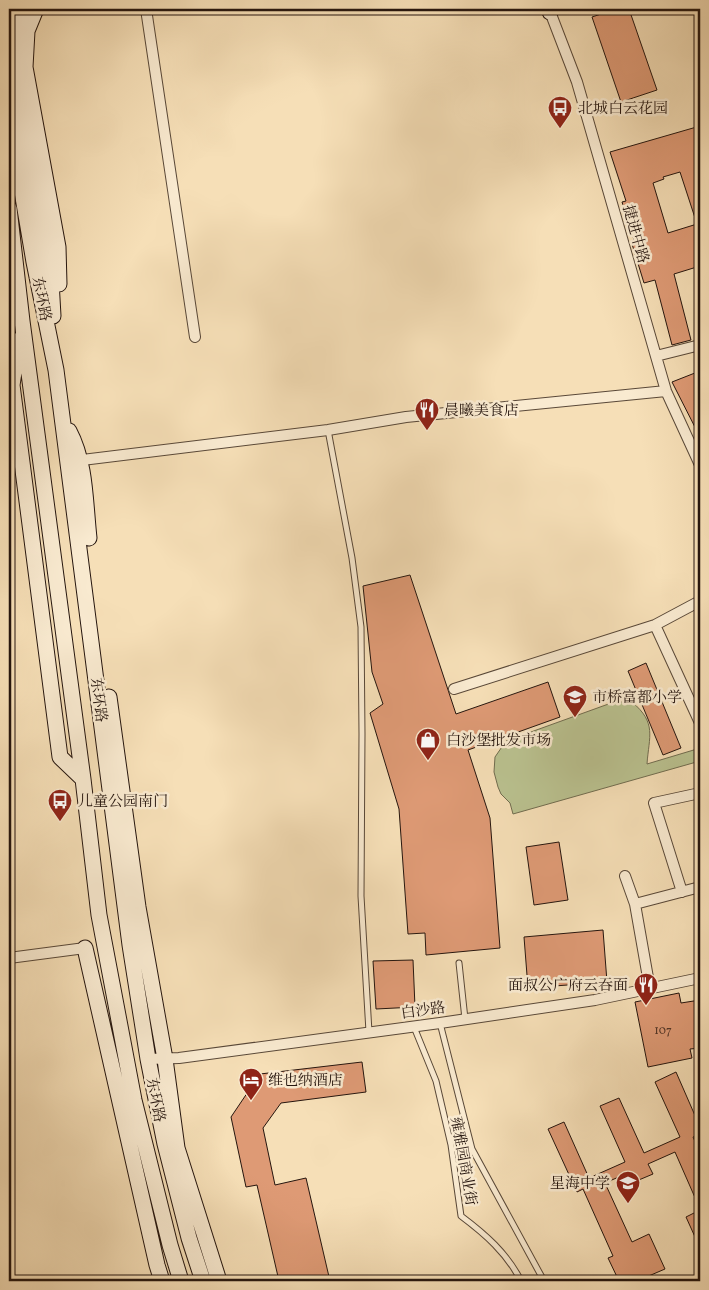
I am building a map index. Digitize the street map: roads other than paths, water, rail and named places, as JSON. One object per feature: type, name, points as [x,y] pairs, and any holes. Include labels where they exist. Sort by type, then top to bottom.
[{"type":"main road","points":[[22,9],[12,42],[11,64],[46,245],[51,281],[56,370]]},
{"type":"main road","points":[[36,9],[26,31],[25,67],[58,247],[59,287],[53,317]]},
{"type":"main road","name":"东环路","points":[[9,115],[34,262],[56,370],[62,417],[76,445],[75,461],[120,871],[148,1059],[165,1144],[189,1238],[203,1281]]},
{"type":"main road","name":"东环路","points":[[9,208],[22,321],[83,779],[98,914],[134,1100],[170,1245],[181,1281]]},
{"type":"main road","points":[[9,265],[22,321],[10,386],[60,757],[83,779]]},
{"type":"main road","points":[[9,287],[22,321]]},
{"type":"main road","points":[[75,461],[93,575],[138,907],[165,1059],[177,1148],[219,1281]]},
{"type":"main road","points":[[94,872],[120,871]]},
{"type":"main road","points":[[85,948],[130,945],[138,907]]},
{"type":"main road","points":[[85,948],[113,993]]},
{"type":"main road","points":[[85,948],[162,1281]]},
{"type":"street","points":[[146,9],[195,337]]},
{"type":"street","name":"捷进中路","points":[[549,10],[576,82],[666,391],[700,465]]},
{"type":"street","points":[[656,356],[700,345]]},
{"type":"street","points":[[75,461],[328,430],[406,417],[666,391]]},
{"type":"street","points":[[454,689],[654,625],[699,605]]},
{"type":"street","points":[[654,625],[696,703],[700,723]]},
{"type":"street","points":[[682,892],[654,803],[700,793]]},
{"type":"street","points":[[625,876],[635,904],[650,989]]},
{"type":"street","points":[[635,904],[700,887]]},
{"type":"street","points":[[9,958],[85,948]]},
{"type":"street","name":"白沙路","points":[[148,1059],[165,1059],[440,1023],[595,1000],[700,978]]},
{"type":"lane","points":[[328,430],[352,558],[361,627],[361,896],[369,1032]]},
{"type":"lane","points":[[459,963],[465,1019]]},
{"type":"lane","name":"雍雅园商业街","points":[[440,1023],[472,1149],[544,1281]]},
{"type":"lane","name":"雍雅园商业街","points":[[414,1026],[436,1081],[451,1146],[461,1216],[487,1235],[513,1265],[521,1281]]},
{"type":"place","name":"北城白云花园","points":[[560,129]]},
{"type":"place","name":"晨曦美食店","points":[[427,431]]},
{"type":"place","name":"市桥富都小学","points":[[575,718]]},
{"type":"place","name":"白沙堡批发市场","points":[[428,761]]},
{"type":"place","name":"儿童公园南门","points":[[60,822]]},
{"type":"place","name":"面叔公广府云吞面","points":[[646,1006]]},
{"type":"place","name":"维也纳酒店","points":[[251,1101]]},
{"type":"place","name":"星海中学","points":[[628,1204]]}]
